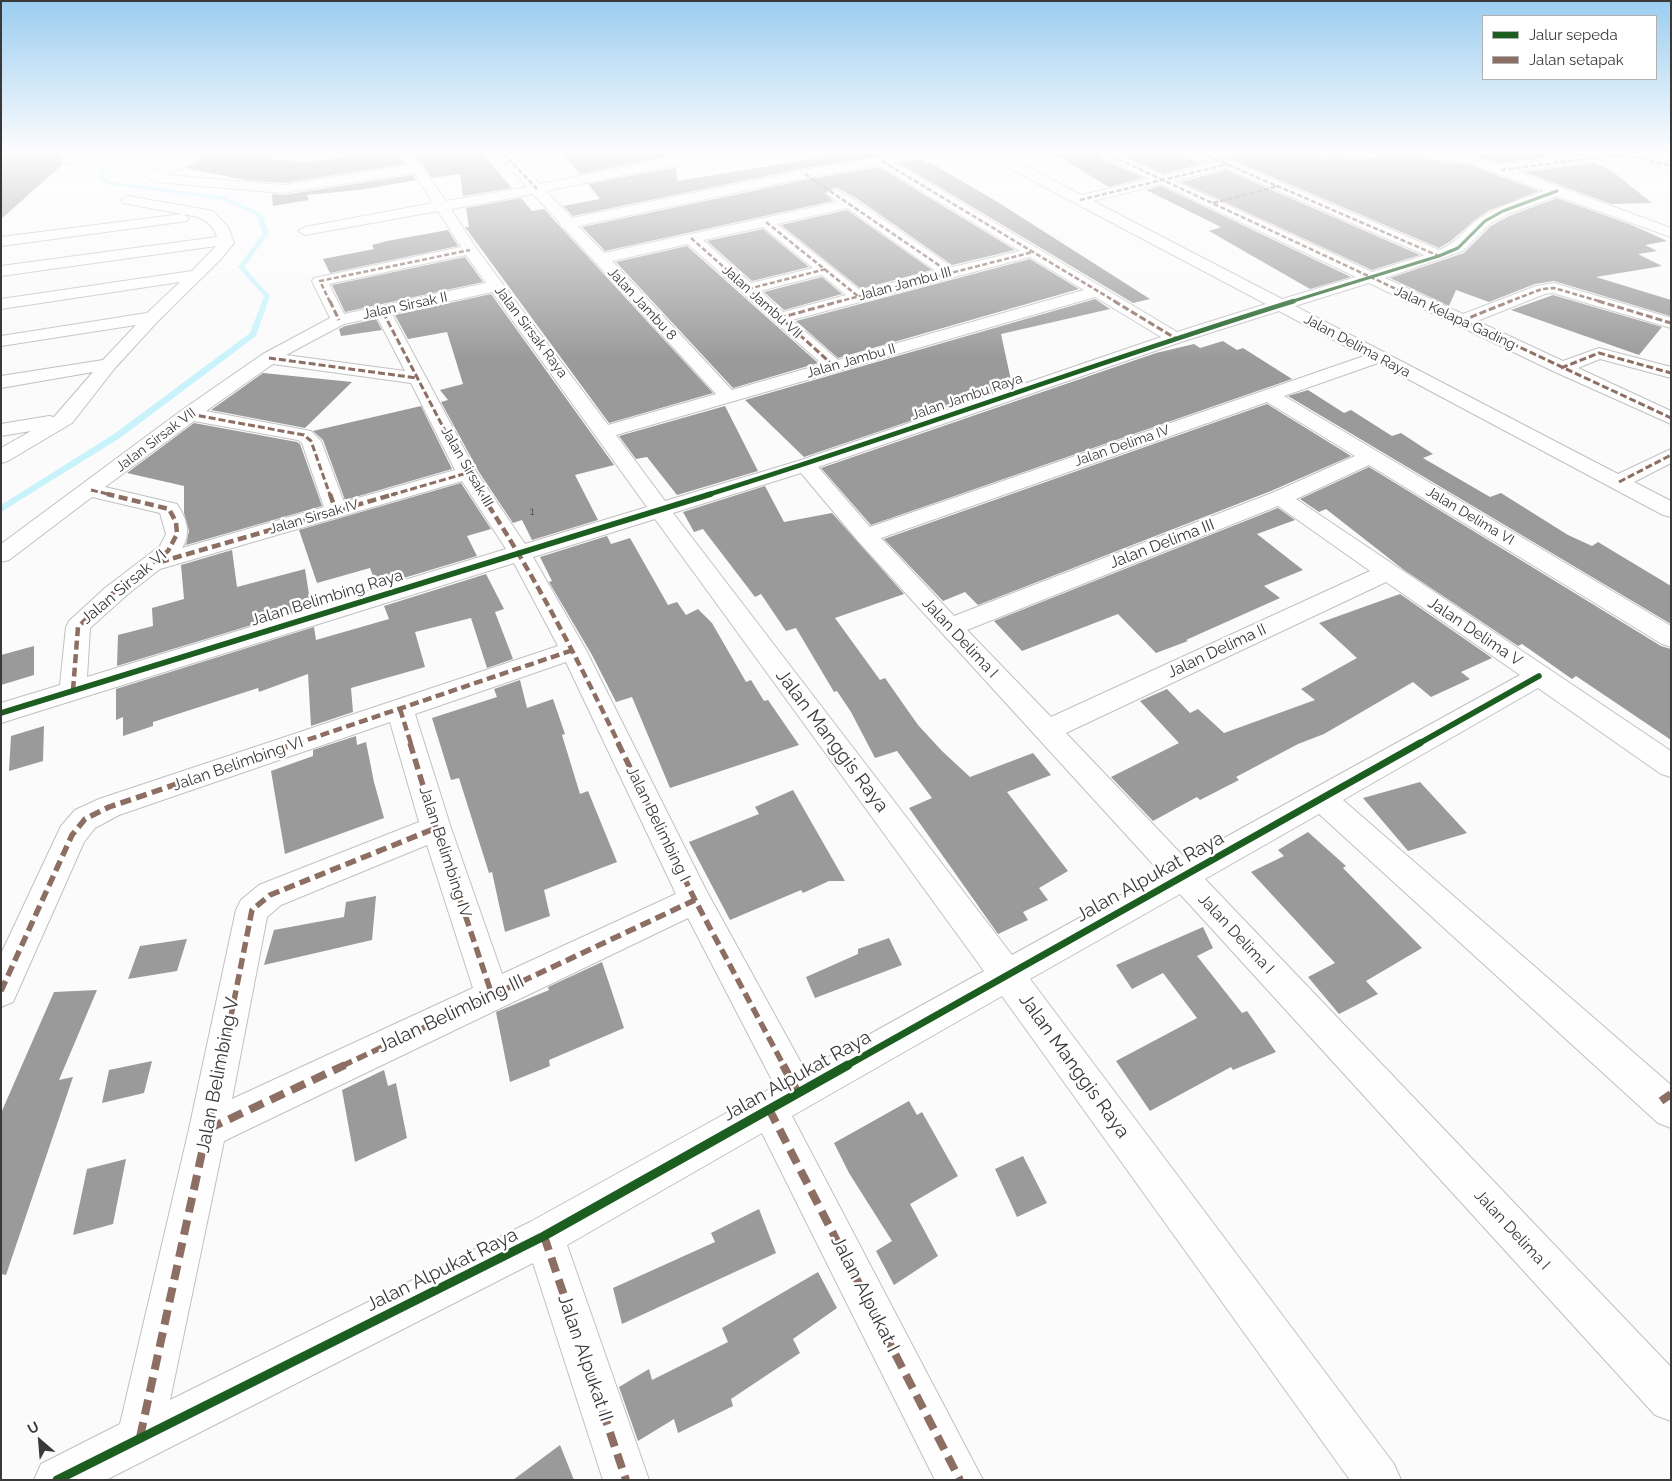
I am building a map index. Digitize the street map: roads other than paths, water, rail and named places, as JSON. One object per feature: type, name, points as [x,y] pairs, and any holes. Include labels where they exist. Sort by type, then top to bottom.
[{"type":"street","points":[[1,242],[148,222]]},
{"type":"street","points":[[1,457],[65,419],[109,364],[152,317],[215,257],[226,243],[221,227],[216,222]]},
{"type":"street","points":[[305,231],[353,222]]},
{"type":"street","name":"Jalan Sirsak Raya","points":[[452,222],[496,286],[605,432],[660,510]]},
{"type":"street","points":[[566,224],[575,222]]},
{"type":"street","points":[[600,259],[765,222]]},
{"type":"street","points":[[766,222],[859,297]]},
{"type":"street","points":[[877,222],[949,272]]},
{"type":"street","points":[[983,222],[1175,338]]},
{"type":"street","name":"Jalan Delima Raya","points":[[1122,222],[1671,510]]},
{"type":"street","name":"Jalan Kelapa Gading","points":[[1254,222],[1368,278],[1671,418]]},
{"type":"street","points":[[1361,222],[1439,256]]},
{"type":"street","name":"Jalan Jambu Raya","points":[[660,510],[805,465],[1175,338],[1439,256],[1458,248],[1484,222]]},
{"type":"street","points":[[1643,222],[1671,232]]},
{"type":"street","name":"Jalan Jambu 8","points":[[566,224],[728,396]]},
{"type":"street","name":"Jalan Jambu VII","points":[[692,238],[834,366]]},
{"type":"street","points":[[1,271],[224,240]]},
{"type":"street","points":[[339,320],[320,281],[470,250]]},
{"type":"street","name":"Jalan Jambu III","points":[[779,318],[949,272],[1033,252]]},
{"type":"street","points":[[748,289],[826,269]]},
{"type":"street","points":[[1,304],[194,275]]},
{"type":"street","name":"Jalan Sirsak II","points":[[315,330],[339,320],[496,286]]},
{"type":"street","points":[[1461,321],[1542,289],[1554,288],[1671,323]]},
{"type":"street","name":"Jalan Jambu II","points":[[605,432],[1098,291]]},
{"type":"street","name":"Jalan Sirsak III","points":[[383,312],[467,473],[520,553]]},
{"type":"street","points":[[1,341],[152,317]]},
{"type":"street","name":"Jalan Sirsak VII","points":[[1,555],[91,490],[189,414],[269,358],[315,330]]},
{"type":"street","points":[[1561,368],[1599,353],[1671,373]]},
{"type":"street","name":"Jalan Delima IV","points":[[866,536],[1378,357]]},
{"type":"street","points":[[269,358],[417,378]]},
{"type":"street","points":[[1,382],[109,364]]},
{"type":"street","name":"Jalan Delima VI","points":[[1269,395],[1671,638]]},
{"type":"street","points":[[189,414],[304,435],[311,441],[336,511]]},
{"type":"street","points":[[1,430],[65,419]]},
{"type":"street","points":[[1619,482],[1671,455]]},
{"type":"street","name":"Jalan Delima III","points":[[950,627],[1280,498],[1371,456]]},
{"type":"street","name":"Jalan Delima I","points":[[805,465],[866,536],[950,627],[1671,1399]]},
{"type":"street","name":"Jalan Sirsak IV","points":[[160,562],[467,473]]},
{"type":"street","name":"Jalan Sirsak VI","points":[[73,690],[78,627],[84,619],[133,577],[160,562],[176,541],[176,520],[169,509],[91,490]]},
{"type":"street","name":"Jalan Delima V","points":[[1280,498],[1671,766]]},
{"type":"street","name":"Jalan Belimbing Raya","points":[[1,713],[660,510]]},
{"type":"street","name":"Jalan Manggis Raya","points":[[660,510],[1007,975],[1378,1480]]},
{"type":"street","name":"Jalan Belimbing I","points":[[520,553],[573,650],[695,900],[783,1101]]},
{"type":"street","name":"Jalan Delima II","points":[[1046,730],[1388,572]]},
{"type":"street","name":"Jalan Belimbing VI","points":[[1,991],[72,835],[85,819],[109,807],[573,650]]},
{"type":"street","name":"Jalan Alpukat Raya","points":[[58,1480],[140,1437],[544,1236],[1539,676]]},
{"type":"street","name":"Jalan Belimbing IV","points":[[400,709],[436,828],[492,995]]},
{"type":"street","points":[[1321,798],[1668,1102]]},
{"type":"street","name":"Jalan Belimbing V","points":[[140,1437],[208,1129],[252,910],[270,895],[436,828]]},
{"type":"street","name":"Jalan Belimbing III","points":[[208,1129],[695,900]]},
{"type":"street","name":"Jalan Alpukat I","points":[[783,1101],[960,1480]]},
{"type":"street","name":"Jalan Alpukat II","points":[[544,1236],[626,1480]]},
{"type":"waterway","points":[[1,509],[117,436],[253,334],[267,296],[241,267],[266,233],[262,222]]}]
